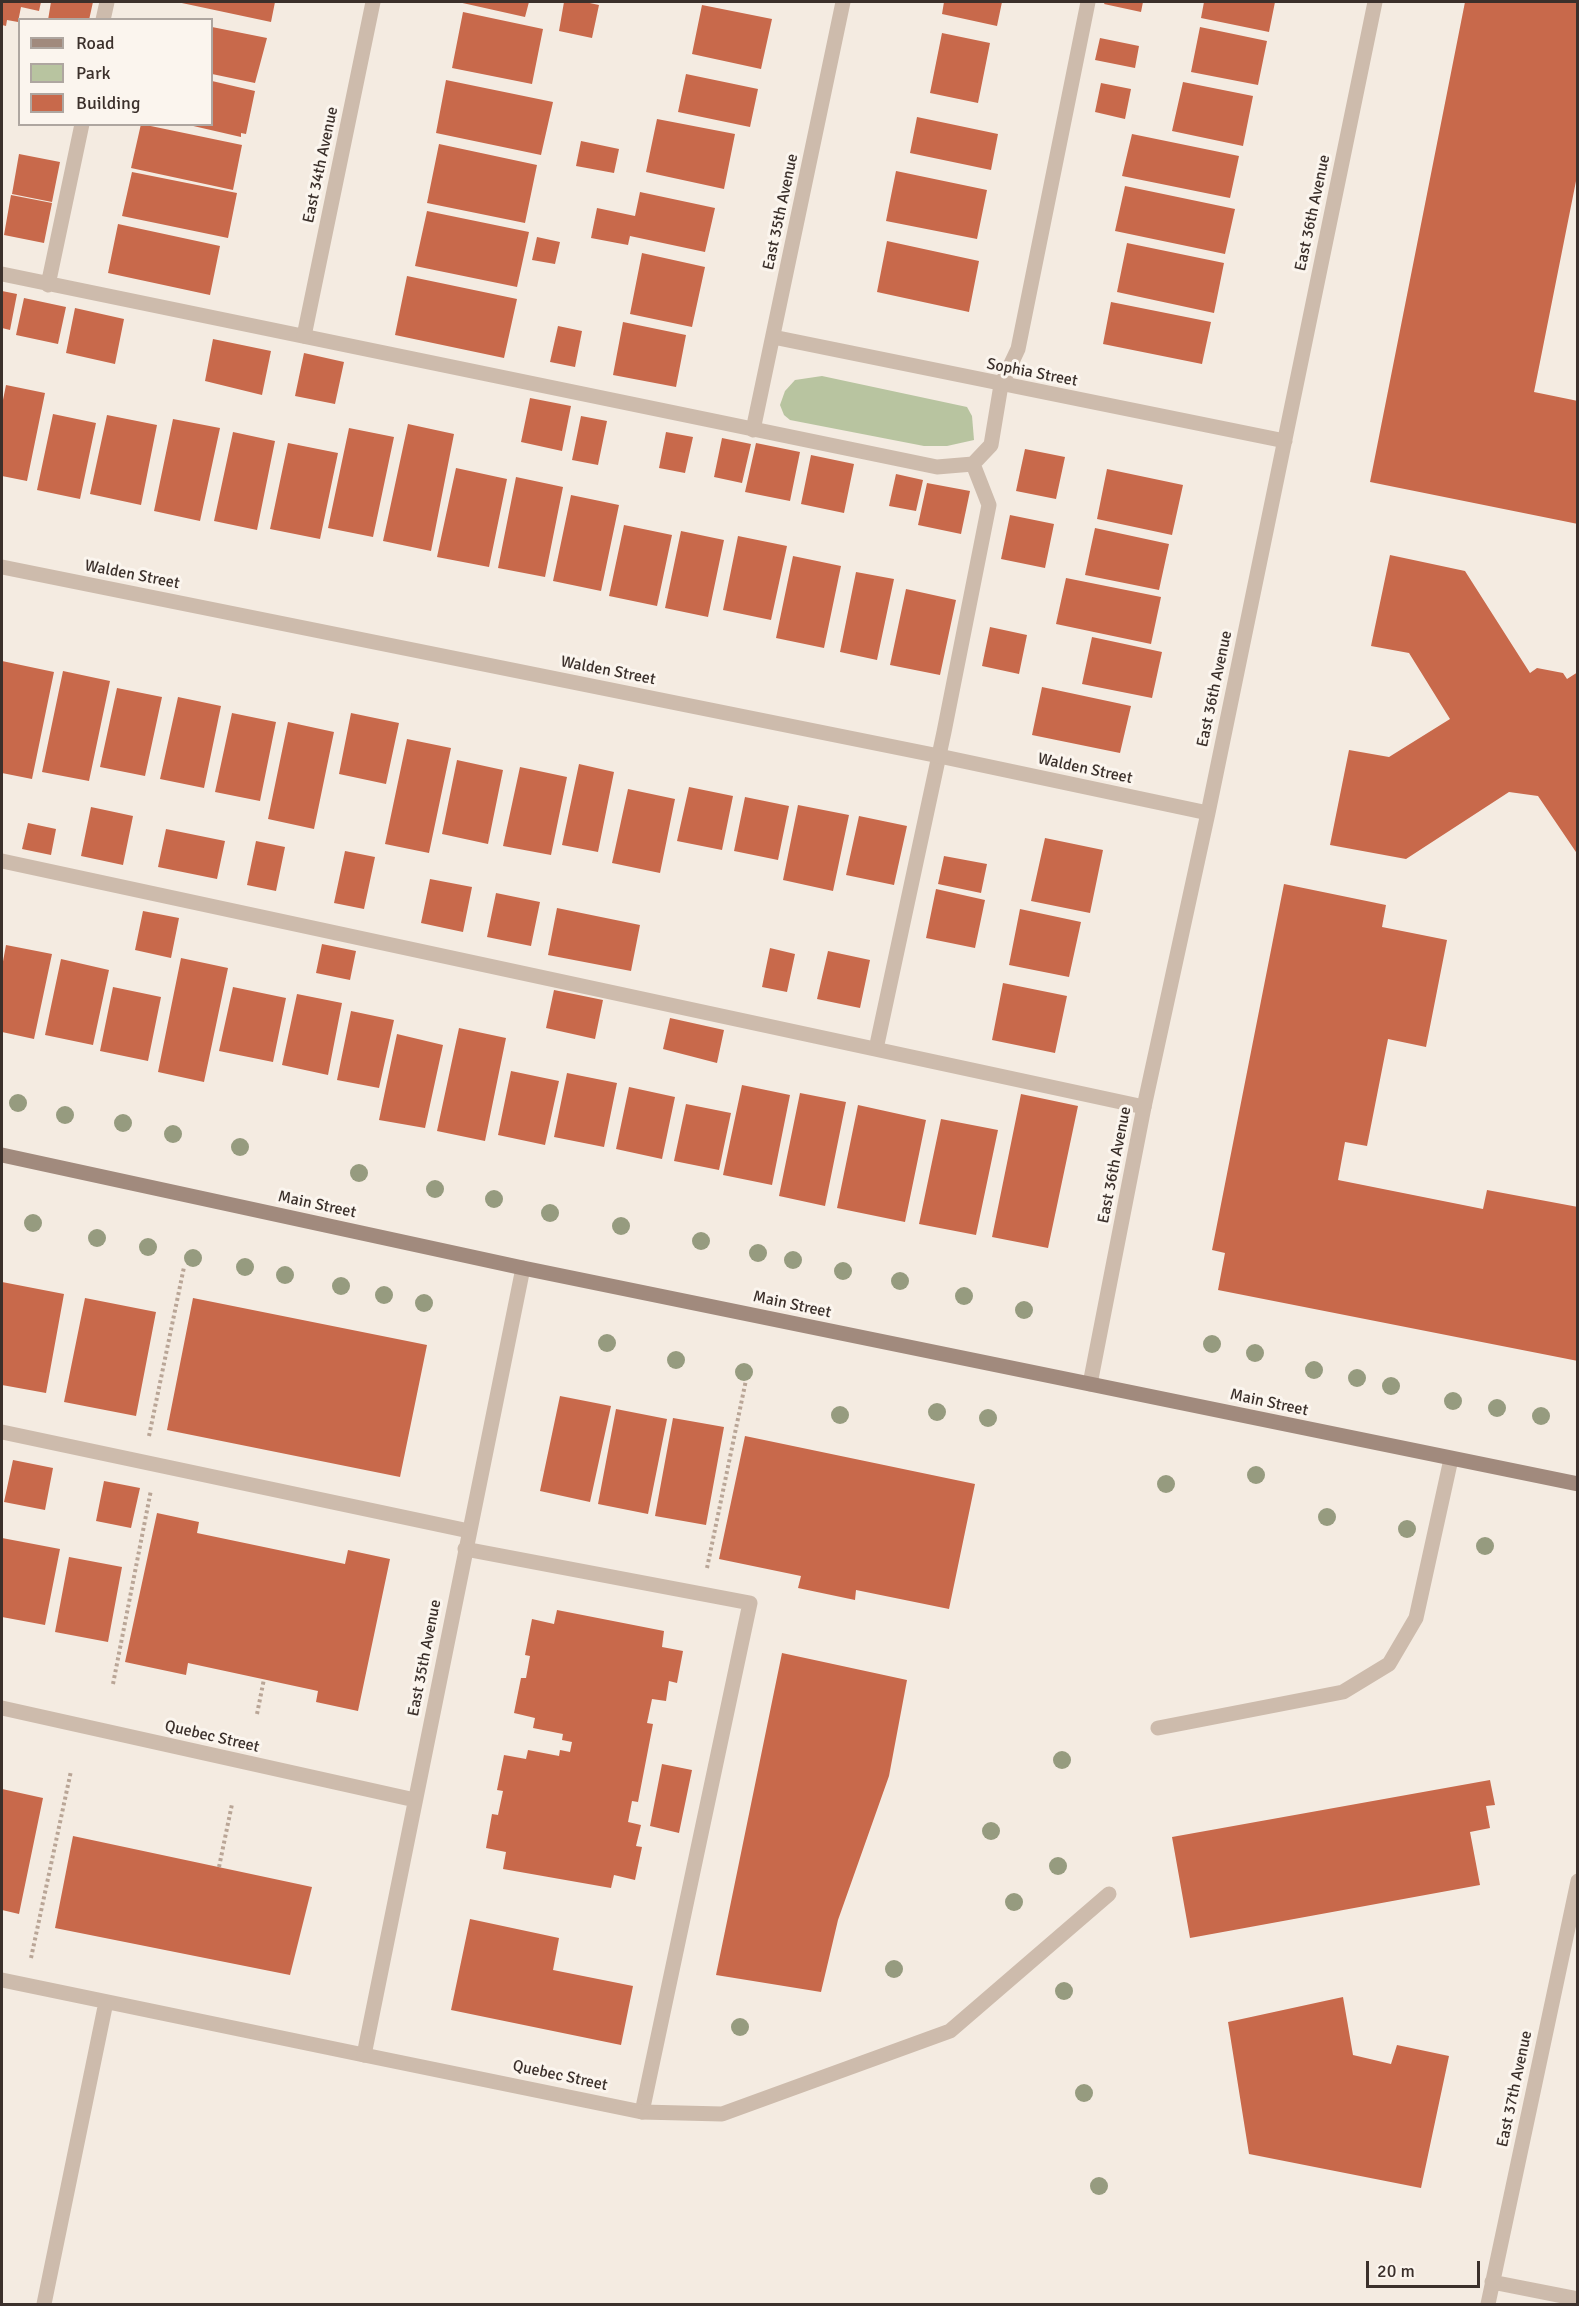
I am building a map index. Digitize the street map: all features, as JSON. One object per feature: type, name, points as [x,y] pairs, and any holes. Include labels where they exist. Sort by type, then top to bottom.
[{"type":"main road","name":"Main Street","points":[[2,1155],[523,1268],[1578,1484]]},
{"type":"street","points":[[104,18],[107,2]]},
{"type":"street","name":"East 34th Avenue","points":[[304,336],[373,2]]},
{"type":"street","name":"East 35th Avenue","points":[[753,430],[843,2]]},
{"type":"street","points":[[2,274],[937,467],[973,464],[992,445],[1001,385],[1018,349],[1088,2]]},
{"type":"street","name":"East 36th Avenue","points":[[1090,1384],[1144,1107],[1208,813],[1375,2]]},
{"type":"street","points":[[48,285],[82,126]]},
{"type":"street","name":"Sophia Street","points":[[773,337],[1285,441]]},
{"type":"street","points":[[876,1049],[939,756],[989,505],[973,464]]},
{"type":"street","name":"Walden Street","points":[[2,567],[939,756],[1208,813]]},
{"type":"street","points":[[2,861],[1144,1107]]},
{"type":"street","name":"East 35th Avenue","points":[[364,2055],[523,1268]]},
{"type":"street","points":[[2,1432],[469,1531]]},
{"type":"street","points":[[1158,1728],[1343,1692],[1389,1664],[1416,1618],[1451,1459]]},
{"type":"street","points":[[465,1549],[750,1603],[642,2112]]},
{"type":"street","name":"Quebec Street","points":[[2,1708],[415,1800]]},
{"type":"street","name":"East 37th Avenue","points":[[1488,2304],[1578,1881]]},
{"type":"street","name":"Quebec Street","points":[[2,1980],[642,2112],[722,2114],[950,2031],[1109,1894]]},
{"type":"street","points":[[44,2304],[106,2002]]},
{"type":"street","points":[[1492,2282],[1578,2299]]},
{"type":"path","points":[[113,1684],[184,1267]]},
{"type":"path","points":[[702,1594],[746,1380]]},
{"type":"path","points":[[257,1714],[264,1679]]},
{"type":"path","points":[[25,1985],[71,1771]]},
{"type":"path","points":[[219,1867],[232,1804]]},
{"type":"green space","points":[[822,376],[967,407],[972,416],[974,440],[947,446],[924,446],[790,420],[784,415],[780,405],[785,391],[795,380]]},
{"type":"building","points":[[2,2],[41,2],[39,11],[21,7],[18,22],[7,20],[6,26],[2,25]]},
{"type":"building","points":[[51,2],[93,2],[89,18],[48,18]]},
{"type":"building","points":[[177,2],[275,2],[271,22]]},
{"type":"building","points":[[458,2],[529,2],[525,17]]},
{"type":"building","points":[[564,2],[599,5],[592,38],[559,31]]},
{"type":"building","points":[[944,2],[1002,2],[997,26],[942,14]]},
{"type":"building","points":[[1105,2],[1143,2],[1141,12],[1104,4]]},
{"type":"building","points":[[1204,2],[1275,2],[1269,32],[1201,18]]},
{"type":"building","points":[[1465,2],[1578,2],[1578,171],[1534,392],[1578,401],[1578,524],[1370,482]]},
{"type":"building","points":[[702,5],[772,19],[761,69],[692,54]]},
{"type":"building","points":[[463,12],[543,29],[532,84],[452,68]]},
{"type":"building","points":[[213,27],[267,38],[255,83],[213,74]]},
{"type":"building","points":[[1200,27],[1267,41],[1258,85],[1191,72]]},
{"type":"building","points":[[942,33],[990,43],[978,103],[930,93]]},
{"type":"building","points":[[1100,38],[1139,46],[1135,68],[1095,60]]},
{"type":"building","points":[[686,74],[758,89],[750,127],[678,112]]},
{"type":"building","points":[[446,80],[553,102],[541,155],[436,133]]},
{"type":"building","points":[[213,81],[255,91],[246,134],[241,133],[241,137],[193,126],[213,126]]},
{"type":"building","points":[[1183,82],[1253,96],[1243,146],[1172,131]]},
{"type":"building","points":[[1101,83],[1131,89],[1125,119],[1095,112]]},
{"type":"building","points":[[917,117],[998,134],[991,170],[910,153]]},
{"type":"building","points":[[657,119],[735,134],[724,189],[646,172]]},
{"type":"building","points":[[141,126],[151,126],[242,145],[233,190],[131,168]]},
{"type":"building","points":[[1132,134],[1239,156],[1230,198],[1122,176]]},
{"type":"building","points":[[581,141],[619,149],[614,173],[576,166]]},
{"type":"building","points":[[439,144],[537,165],[525,223],[427,203]]},
{"type":"building","points":[[19,154],[60,162],[52,202],[12,194]]},
{"type":"building","points":[[896,171],[987,190],[977,239],[886,221]]},
{"type":"building","points":[[132,172],[237,193],[228,238],[122,216]]},
{"type":"building","points":[[1125,186],[1235,209],[1225,254],[1115,231]]},
{"type":"building","points":[[640,192],[715,208],[705,252],[630,236],[628,245],[591,238],[597,208],[635,216]]},
{"type":"building","points":[[11,195],[52,203],[44,243],[4,235]]},
{"type":"building","points":[[427,211],[529,232],[517,287],[415,266]]},
{"type":"building","points":[[118,224],[220,246],[210,295],[108,273]]},
{"type":"building","points":[[537,237],[560,242],[555,264],[532,260]]},
{"type":"building","points":[[887,241],[979,261],[969,312],[877,292]]},
{"type":"building","points":[[1127,243],[1224,263],[1214,313],[1117,292]]},
{"type":"building","points":[[642,253],[705,267],[692,327],[630,314]]},
{"type":"building","points":[[407,276],[517,299],[504,358],[395,335]]},
{"type":"building","points":[[2,291],[17,294],[10,330],[2,328]]},
{"type":"building","points":[[24,298],[66,307],[58,344],[16,335]]},
{"type":"building","points":[[1111,302],[1211,322],[1202,364],[1103,344]]},
{"type":"building","points":[[75,308],[124,319],[115,364],[66,353]]},
{"type":"building","points":[[623,322],[686,335],[676,387],[613,375]]},
{"type":"building","points":[[558,326],[582,331],[575,367],[550,362]]},
{"type":"building","points":[[213,339],[271,351],[262,395],[205,381]]},
{"type":"building","points":[[304,353],[344,362],[335,404],[295,396]]},
{"type":"building","points":[[6,385],[45,393],[27,481],[2,476],[2,405]]},
{"type":"building","points":[[530,398],[571,406],[562,451],[521,442]]},
{"type":"building","points":[[53,414],[96,423],[80,499],[37,490]]},
{"type":"building","points":[[107,415],[157,425],[141,505],[90,494]]},
{"type":"building","points":[[581,416],[607,421],[598,465],[572,460]]},
{"type":"building","points":[[173,419],[220,428],[200,521],[154,511]]},
{"type":"building","points":[[408,424],[454,434],[431,551],[383,541]]},
{"type":"building","points":[[349,428],[394,437],[373,537],[328,528]]},
{"type":"building","points":[[233,432],[275,441],[257,530],[214,521]]},
{"type":"building","points":[[666,432],[693,437],[685,473],[659,468]]},
{"type":"building","points":[[722,438],[751,444],[742,483],[714,477]]},
{"type":"building","points":[[288,443],[338,453],[320,539],[270,529]]},
{"type":"building","points":[[756,443],[800,452],[790,501],[745,492]]},
{"type":"building","points":[[1025,449],[1065,457],[1056,499],[1016,491]]},
{"type":"building","points":[[811,455],[854,464],[844,513],[801,504]]},
{"type":"building","points":[[456,468],[507,479],[489,567],[437,557]]},
{"type":"building","points":[[1107,469],[1183,485],[1172,535],[1097,519]]},
{"type":"building","points":[[896,474],[923,480],[916,511],[889,506]]},
{"type":"building","points":[[516,477],[563,487],[545,577],[498,568]]},
{"type":"building","points":[[927,483],[970,491],[961,534],[918,525]]},
{"type":"building","points":[[571,495],[619,505],[601,591],[553,581]]},
{"type":"building","points":[[1010,515],[1054,524],[1045,568],[1001,559]]},
{"type":"building","points":[[624,525],[672,535],[657,606],[609,596]]},
{"type":"building","points":[[1095,528],[1169,544],[1159,590],[1085,575]]},
{"type":"building","points":[[681,531],[724,540],[708,617],[665,608]]},
{"type":"building","points":[[738,536],[787,546],[771,620],[723,610]]},
{"type":"building","points":[[1390,555],[1465,571],[1530,673],[1537,668],[1563,673],[1567,679],[1578,672],[1578,855],[1538,796],[1509,792],[1406,859],[1330,845],[1349,750],[1389,757],[1450,719],[1409,653],[1371,646]]},
{"type":"building","points":[[793,556],[841,566],[824,648],[776,638]]},
{"type":"building","points":[[856,572],[894,579],[877,660],[840,652]]},
{"type":"building","points":[[1066,578],[1161,597],[1151,644],[1056,624]]},
{"type":"building","points":[[906,589],[956,600],[940,675],[890,665]]},
{"type":"building","points":[[990,627],[1027,635],[1019,674],[982,666]]},
{"type":"building","points":[[1092,637],[1162,652],[1152,698],[1082,684]]},
{"type":"building","points":[[2,661],[54,672],[32,779],[2,773]]},
{"type":"building","points":[[63,671],[110,681],[89,781],[42,772]]},
{"type":"building","points":[[1042,687],[1131,706],[1120,753],[1032,735]]},
{"type":"building","points":[[117,688],[162,697],[145,776],[100,767]]},
{"type":"building","points":[[178,697],[221,706],[204,788],[160,779]]},
{"type":"building","points":[[232,713],[276,722],[260,801],[215,792]]},
{"type":"building","points":[[351,713],[399,723],[386,784],[339,774]]},
{"type":"building","points":[[288,722],[334,732],[314,829],[268,819]]},
{"type":"building","points":[[407,739],[451,748],[429,853],[385,844]]},
{"type":"building","points":[[457,760],[503,770],[488,844],[442,834]]},
{"type":"building","points":[[579,764],[614,772],[598,852],[562,845]]},
{"type":"building","points":[[520,767],[567,777],[551,855],[503,846]]},
{"type":"building","points":[[689,787],[733,796],[722,850],[677,841]]},
{"type":"building","points":[[628,789],[675,799],[660,873],[612,863]]},
{"type":"building","points":[[745,797],[789,806],[778,860],[734,851]]},
{"type":"building","points":[[798,805],[849,815],[833,891],[783,880]]},
{"type":"building","points":[[91,807],[133,816],[123,865],[81,856]]},
{"type":"building","points":[[859,816],[907,826],[894,885],[846,875]]},
{"type":"building","points":[[28,823],[56,829],[51,855],[22,849]]},
{"type":"building","points":[[166,829],[225,841],[217,879],[158,867]]},
{"type":"building","points":[[1045,838],[1103,850],[1090,913],[1031,901]]},
{"type":"building","points":[[256,841],[285,847],[276,891],[247,885]]},
{"type":"building","points":[[345,851],[375,857],[364,909],[334,903]]},
{"type":"building","points":[[944,856],[987,864],[981,893],[938,884]]},
{"type":"building","points":[[430,879],[472,887],[463,932],[421,923]]},
{"type":"building","points":[[1284,884],[1386,905],[1382,927],[1447,940],[1426,1047],[1388,1039],[1367,1146],[1345,1142],[1338,1180],[1483,1209],[1487,1190],[1578,1207],[1578,1361],[1218,1290],[1225,1253],[1212,1250]]},
{"type":"building","points":[[936,889],[985,900],[975,948],[926,938]]},
{"type":"building","points":[[496,893],[540,902],[531,946],[487,937]]},
{"type":"building","points":[[557,908],[640,925],[631,971],[548,955]]},
{"type":"building","points":[[1020,909],[1081,922],[1069,977],[1009,965]]},
{"type":"building","points":[[143,911],[179,918],[171,958],[135,950]]},
{"type":"building","points":[[322,944],[356,951],[350,980],[316,973]]},
{"type":"building","points":[[6,945],[52,954],[34,1039],[2,1032],[2,967]]},
{"type":"building","points":[[770,948],[795,954],[787,992],[762,987]]},
{"type":"building","points":[[828,951],[870,960],[860,1008],[817,999]]},
{"type":"building","points":[[181,958],[228,968],[204,1082],[158,1072]]},
{"type":"building","points":[[61,959],[109,970],[93,1045],[45,1035]]},
{"type":"building","points":[[1003,983],[1067,996],[1055,1053],[992,1040]]},
{"type":"building","points":[[113,987],[161,997],[148,1061],[100,1051]]},
{"type":"building","points":[[233,987],[286,998],[273,1062],[219,1051]]},
{"type":"building","points":[[554,990],[603,1000],[595,1039],[546,1028]]},
{"type":"building","points":[[297,994],[342,1003],[328,1075],[282,1065]]},
{"type":"building","points":[[351,1011],[394,1020],[379,1088],[337,1080]]},
{"type":"building","points":[[670,1018],[724,1030],[717,1063],[663,1049]]},
{"type":"building","points":[[459,1028],[506,1038],[485,1141],[437,1131]]},
{"type":"building","points":[[397,1034],[443,1045],[425,1128],[379,1120]]},
{"type":"building","points":[[511,1071],[559,1081],[545,1145],[498,1135]]},
{"type":"building","points":[[567,1073],[617,1083],[604,1147],[554,1137]]},
{"type":"building","points":[[742,1085],[790,1095],[772,1185],[723,1175]]},
{"type":"building","points":[[629,1087],[675,1097],[662,1159],[616,1149]]},
{"type":"building","points":[[800,1093],[846,1102],[825,1206],[779,1196]]},
{"type":"building","points":[[1021,1094],[1078,1106],[1048,1248],[992,1237]]},
{"type":"building","points":[[686,1104],[731,1113],[719,1170],[674,1161]]},
{"type":"building","points":[[858,1105],[926,1120],[905,1222],[837,1208]]},
{"type":"building","points":[[941,1119],[998,1130],[976,1235],[919,1224]]},
{"type":"building","points":[[2,1282],[64,1294],[46,1393],[2,1385]]},
{"type":"building","points":[[85,1298],[156,1312],[136,1416],[64,1402]]},
{"type":"building","points":[[193,1298],[427,1345],[400,1477],[167,1430]]},
{"type":"building","points":[[560,1396],[611,1406],[590,1502],[540,1491]]},
{"type":"building","points":[[616,1409],[667,1419],[648,1514],[598,1504]]},
{"type":"building","points":[[673,1418],[724,1427],[706,1525],[655,1516]]},
{"type":"building","points":[[745,1436],[975,1484],[949,1609],[856,1590],[855,1600],[798,1588],[801,1576],[719,1559]]},
{"type":"building","points":[[13,1460],[53,1468],[45,1510],[4,1502]]},
{"type":"building","points":[[104,1481],[140,1488],[131,1528],[96,1521]]},
{"type":"building","points":[[157,1513],[199,1522],[197,1533],[345,1564],[348,1550],[390,1559],[358,1711],[316,1702],[318,1691],[188,1663],[186,1675],[125,1662]]},
{"type":"building","points":[[2,1538],[60,1549],[45,1625],[2,1617]]},
{"type":"building","points":[[69,1557],[122,1567],[108,1642],[55,1632]]},
{"type":"building","points":[[557,1610],[664,1631],[662,1647],[683,1651],[677,1683],[669,1681],[666,1701],[652,1699],[647,1723],[653,1724],[638,1802],[632,1801],[628,1822],[641,1825],[636,1846],[642,1847],[635,1880],[614,1875],[611,1888],[503,1869],[506,1852],[486,1848],[492,1814],[498,1815],[503,1791],[497,1790],[504,1755],[526,1759],[528,1750],[559,1756],[560,1750],[570,1752],[572,1742],[562,1740],[563,1734],[533,1728],[535,1718],[514,1713],[521,1678],[526,1678],[530,1656],[525,1655],[532,1619],[554,1624]]},
{"type":"building","points":[[782,1653],[907,1680],[889,1776],[838,1920],[821,1992],[716,1975]]},
{"type":"building","points":[[662,1764],[692,1770],[679,1833],[650,1826]]},
{"type":"building","points":[[1490,1780],[1495,1805],[1486,1806],[1490,1828],[1470,1832],[1480,1885],[1190,1938],[1172,1837]]},
{"type":"building","points":[[2,1789],[43,1798],[19,1914],[2,1910]]},
{"type":"building","points":[[73,1836],[312,1887],[290,1975],[55,1928]]},
{"type":"building","points":[[470,1919],[559,1938],[553,1970],[633,1986],[621,2045],[451,2010]]},
{"type":"building","points":[[1343,1997],[1353,2055],[1391,2064],[1397,2045],[1449,2056],[1421,2188],[1249,2154],[1228,2022]]}]
